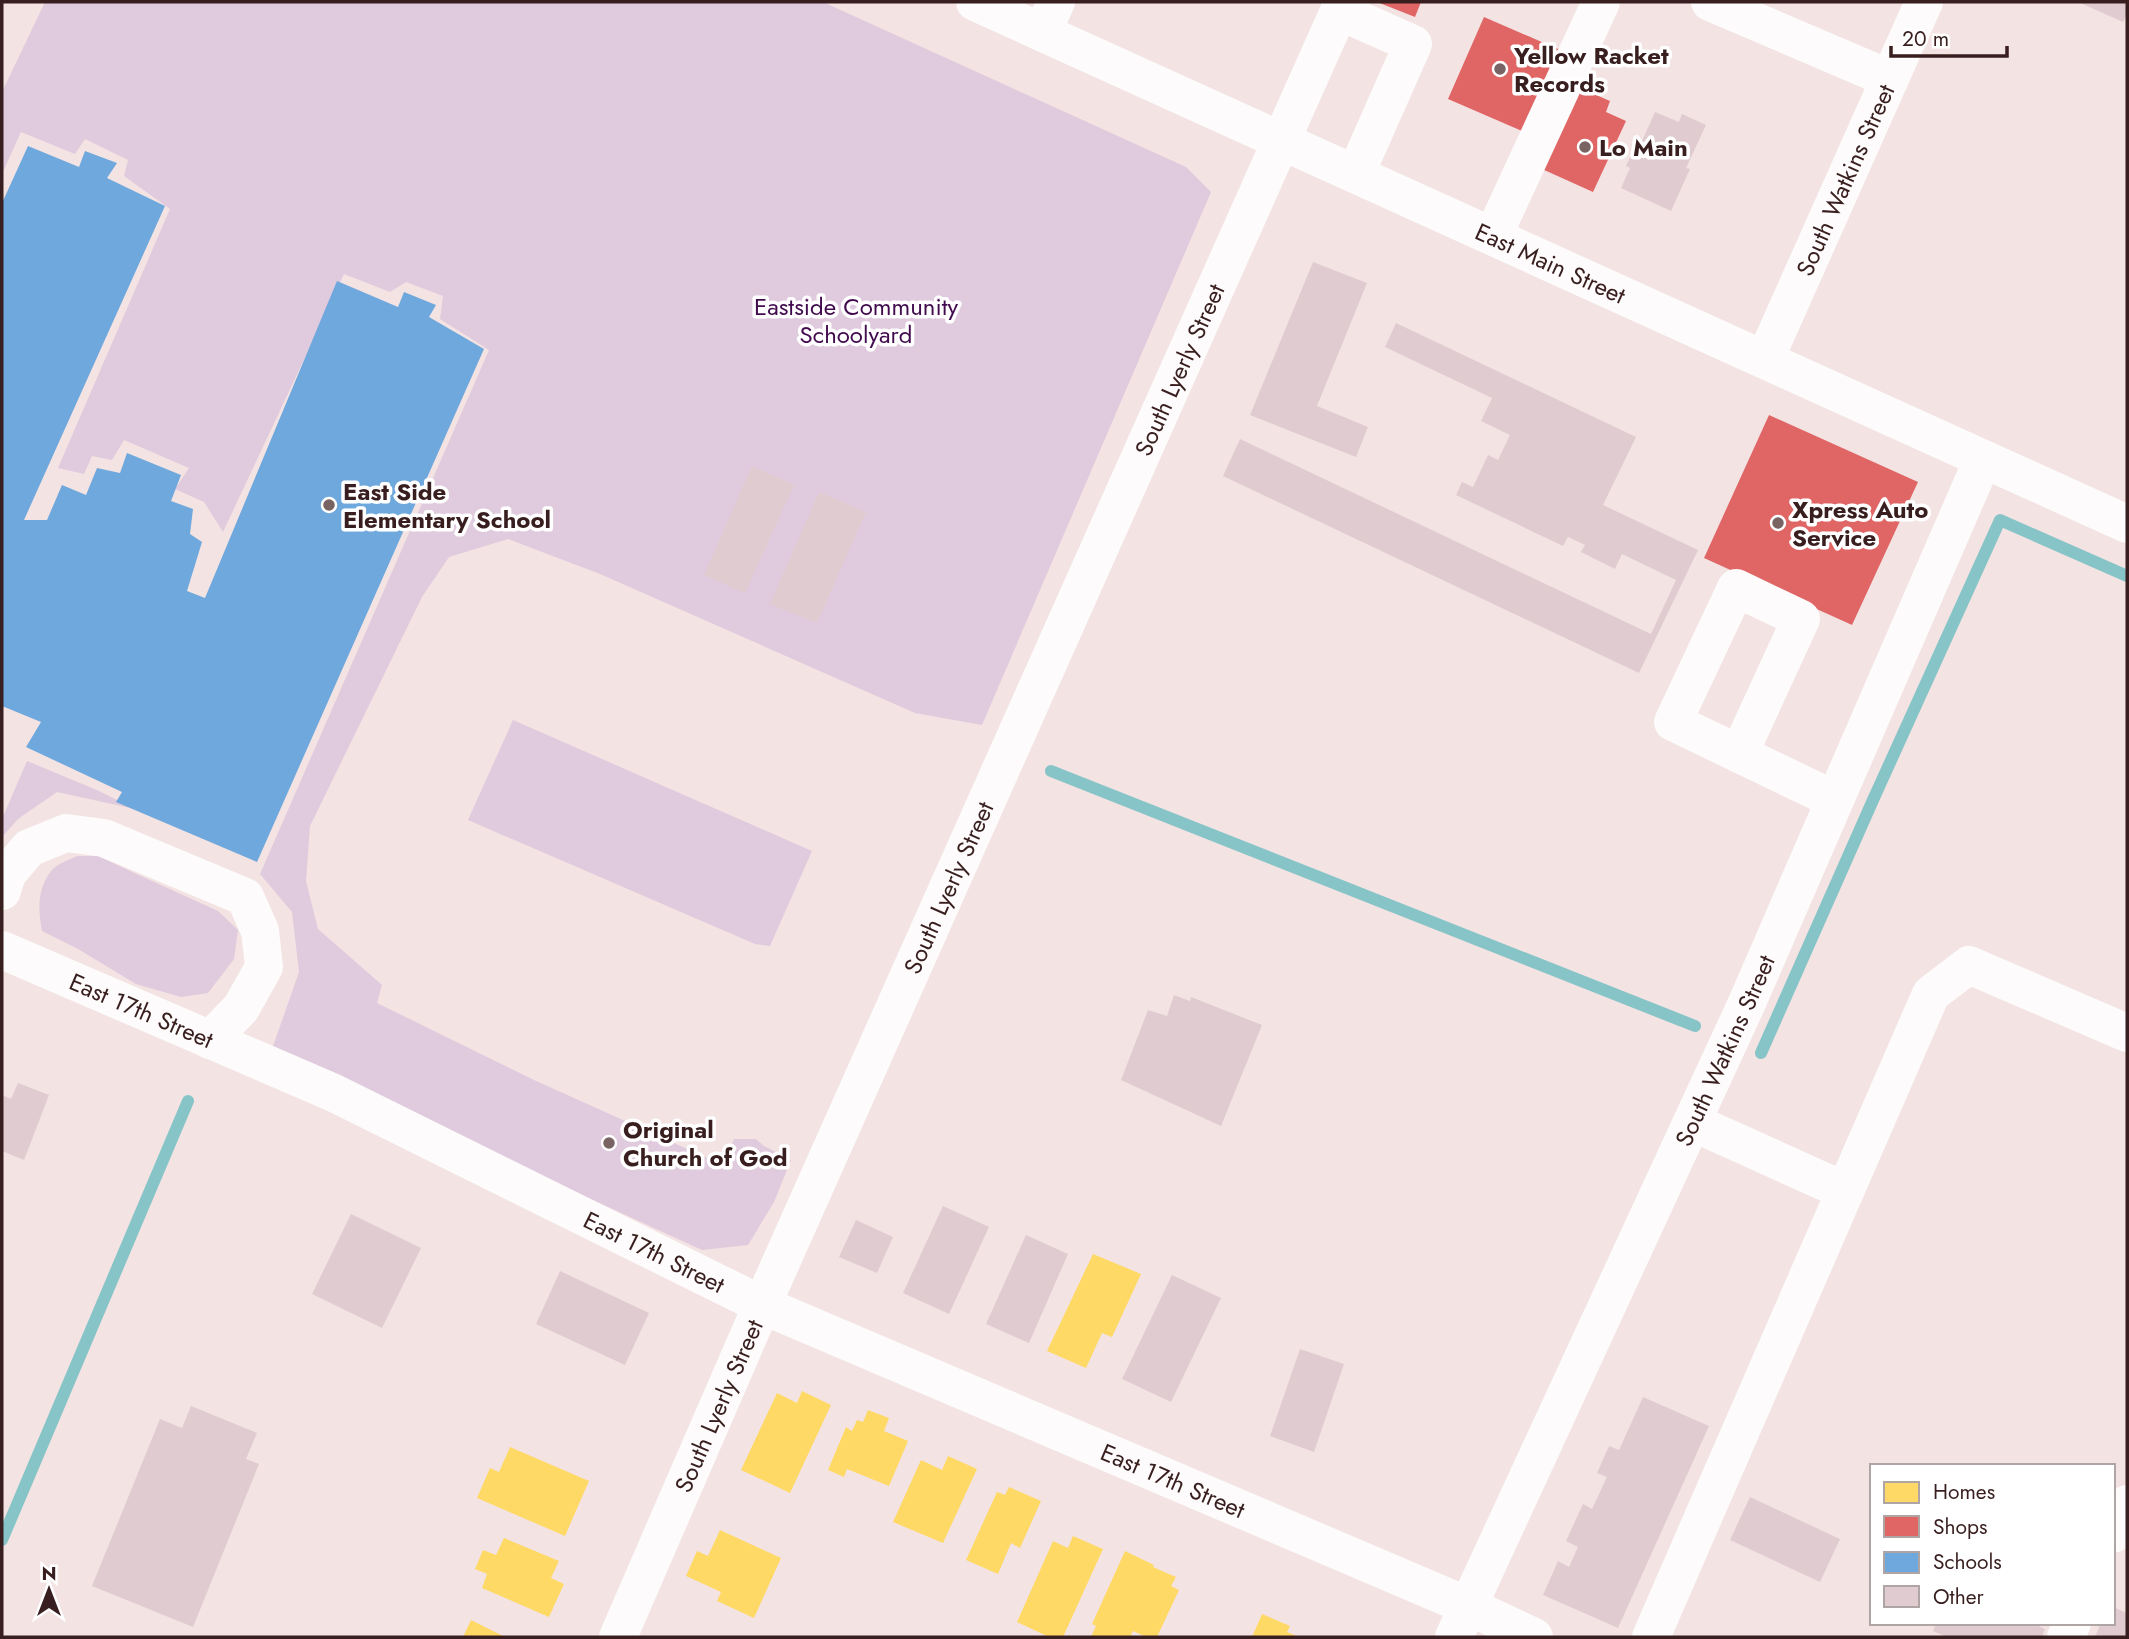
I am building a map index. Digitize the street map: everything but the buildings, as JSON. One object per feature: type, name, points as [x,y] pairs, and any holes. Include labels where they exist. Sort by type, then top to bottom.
[{"type":"street","name":"East Main Street","points":[[975,2],[1049,17],[1281,139],[2127,524]]},
{"type":"street","points":[[1493,236],[1601,2]]},
{"type":"street","points":[[1710,2],[1890,79]]},
{"type":"street","name":"South Watkins Street","points":[[1765,359],[1924,2]]},
{"type":"street","name":"South Lyerly Street","points":[[618,1637],[762,1305],[1339,11],[1413,44],[1356,173]]},
{"type":"street","name":"South Watkins Street","points":[[1461,1622],[1692,1122],[1983,459]]},
{"type":"street","points":[[1739,754],[1835,800]]},
{"type":"street","points":[[2,891],[6,874],[29,848],[66,833],[104,838],[245,897],[260,931],[264,967],[241,1008],[210,1040]]},
{"type":"street","name":"East 17th Street","points":[[2,950],[334,1093],[762,1305],[1461,1622],[1534,1637]]},
{"type":"street","points":[[1651,1637],[1931,994],[1969,965],[2127,1033]]},
{"type":"street","points":[[1692,1122],[1845,1191]]},
{"type":"street","points":[[2115,1530],[2127,1504]]},
{"type":"green space","name":"Eastside Community Schoolyard","points":[[45,2],[823,2],[1186,167],[1211,192],[982,725],[915,713],[600,574],[508,539],[449,557],[422,597],[310,826],[306,881],[318,929],[382,985],[377,1003],[534,1080],[723,1165],[734,1139],[756,1139],[791,1160],[774,1202],[748,1245],[702,1250],[271,1052],[299,972],[292,912],[260,874],[489,350],[440,319],[443,296],[406,282],[390,292],[344,274],[223,532],[204,502],[175,489],[189,468],[124,440],[112,460],[92,456],[84,474],[58,468],[170,209],[124,176],[128,160],[85,139],[75,154],[21,132],[2,174],[2,92]]},
{"type":"green space","points":[[513,720],[812,851],[770,946],[755,944],[468,820]]},
{"type":"green space","points":[[27,761],[135,809],[57,792],[18,819],[2,837],[2,819]]},
{"type":"green space","points":[[77,856],[98,856],[218,911],[238,930],[234,959],[208,993],[181,997],[136,984],[42,931],[39,907],[47,877],[54,868]]},
{"type":"waterway","points":[[1761,1053],[2000,520],[2127,576]]},
{"type":"waterway","points":[[1051,771],[1695,1026]]},
{"type":"waterway","points":[[2,1540],[188,1101]]},
{"type":"place","name":"Yellow Racket Records","points":[[1500,69]]},
{"type":"place","name":"Lo Main","points":[[1585,147]]},
{"type":"place","name":"East Side Elementary School","points":[[329,505]]},
{"type":"place","name":"Xpress Auto Service","points":[[1778,523]]},
{"type":"place","name":"Original Church of God","points":[[609,1143]]}]
